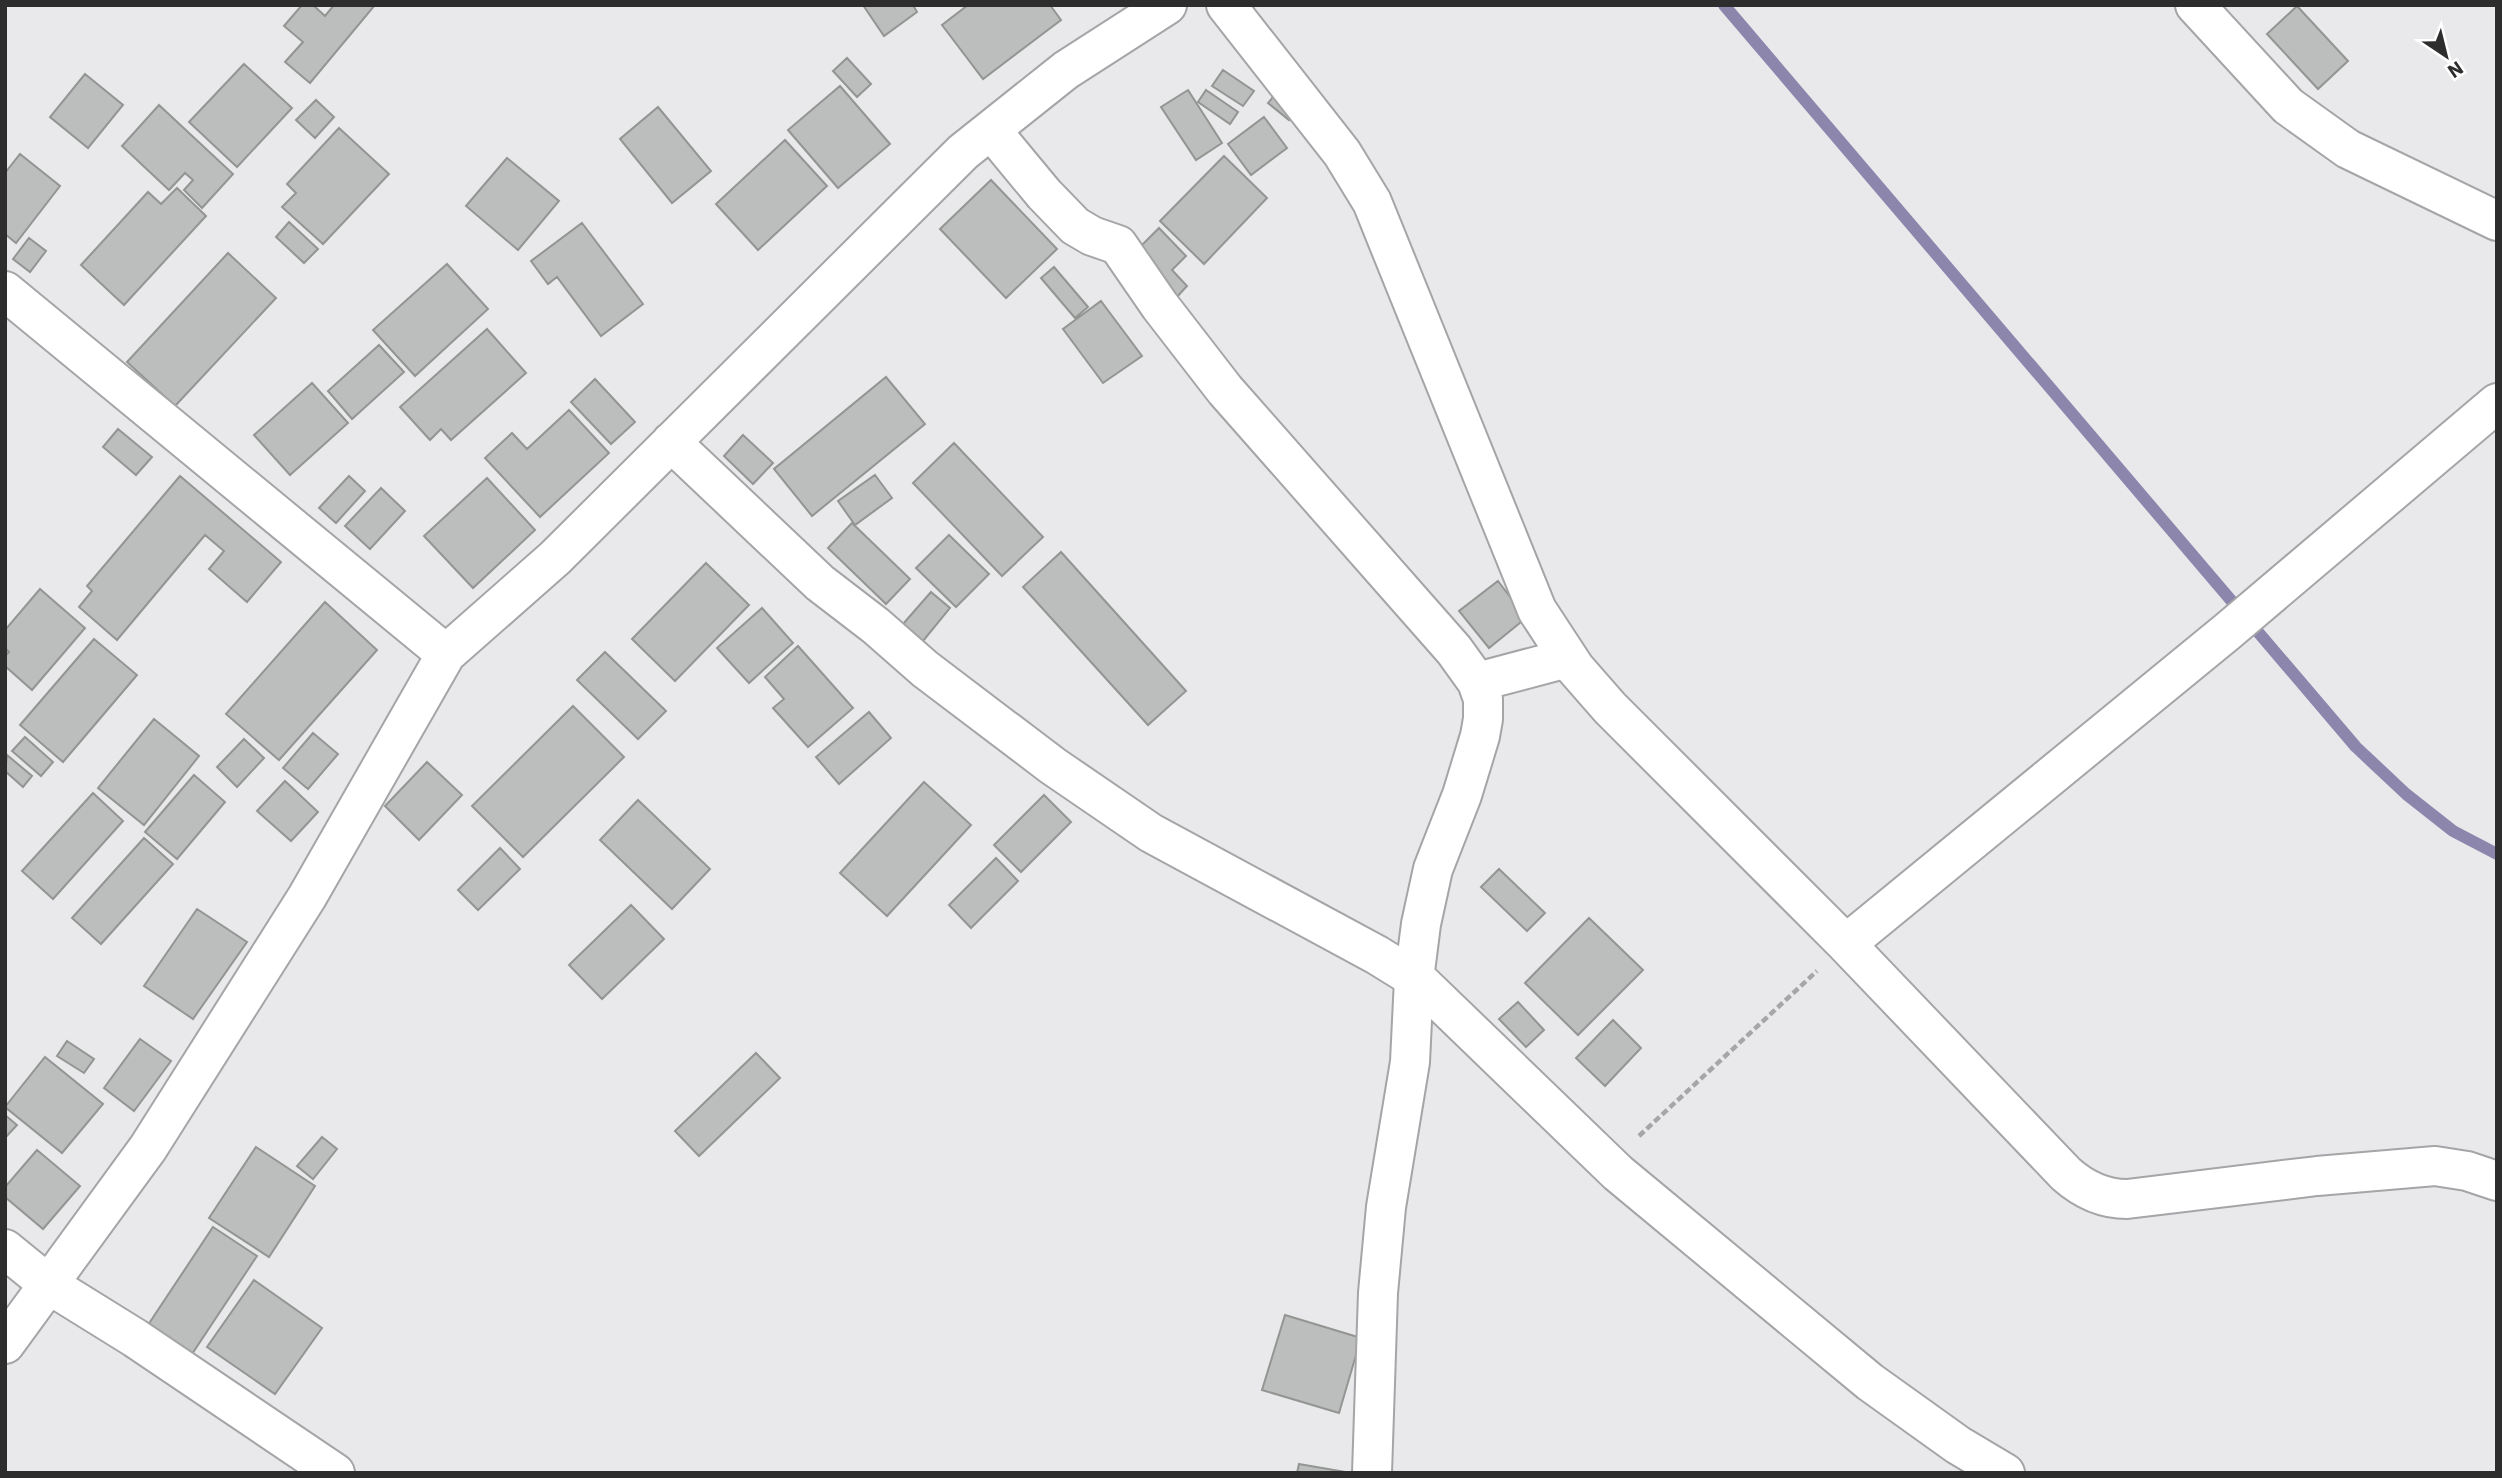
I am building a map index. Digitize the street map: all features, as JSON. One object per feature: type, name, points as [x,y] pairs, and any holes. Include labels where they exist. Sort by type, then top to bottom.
[{"type":"street","points":[[5,1344],[148,1148],[307,897],[446,654],[555,558],[963,152],[1066,70],[1167,5]]},
{"type":"street","points":[[1226,5],[1342,153],[1372,202],[1521,573],[1537,610],[1568,658],[1610,708],[1846,944],[2066,1174],[2085,1189],[2113,1199],[2317,1175],[2435,1166],[2467,1171],[2497,1181]]},
{"type":"street","points":[[2194,5],[2288,106],[2348,149],[2497,221]]},
{"type":"street","points":[[991,130],[1044,194],[1075,226],[1092,236],[1118,245],[1160,306],[1225,390],[1454,650],[1477,682],[1483,699],[1480,736],[1462,795],[1433,869],[1421,924],[1414,979],[1410,1062],[1386,1207],[1379,1281],[1372,1473]]},
{"type":"street","points":[[5,291],[446,654]]},
{"type":"street","points":[[1846,944],[2228,631],[2497,403]]},
{"type":"street","points":[[671,442],[820,583],[876,626],[925,669],[1053,766],[1150,833],[1377,955],[1414,979],[1609,1164],[1870,1382],[1958,1445],[2005,1473]]},
{"type":"street","points":[[1477,682],[1568,658]]},
{"type":"street","points":[[5,1249],[48,1284],[135,1338],[335,1473]]},
{"type":"path","points":[[1609,1164],[1846,944]]},
{"type":"building","points":[[302,5],[313,5],[325,16],[334,5],[375,5],[310,83],[285,62],[303,42],[284,26]]},
{"type":"building","points":[[863,5],[913,5],[917,12],[884,36]]},
{"type":"building","points":[[968,5],[1050,5],[1061,20],[983,79],[942,25]]},
{"type":"building","points":[[2297,6],[2348,61],[2318,89],[2267,34]]},
{"type":"building","points":[[847,58],[871,84],[857,97],[833,71]]},
{"type":"building","points":[[244,64],[292,108],[237,167],[189,122]]},
{"type":"building","points":[[1223,70],[1254,91],[1243,106],[1212,86]]},
{"type":"building","points":[[85,74],[123,105],[88,148],[50,117]]},
{"type":"building","points":[[840,86],[890,144],[838,188],[788,130]]},
{"type":"building","points":[[1188,90],[1222,143],[1196,160],[1161,107]]},
{"type":"building","points":[[1206,90],[1238,112],[1230,124],[1198,102]]},
{"type":"building","points":[[1278,91],[1299,108],[1289,120],[1268,103]]},
{"type":"building","points":[[316,100],[334,117],[315,138],[296,120]]},
{"type":"building","points":[[159,105],[233,174],[202,208],[184,190],[193,180],[185,173],[169,190],[122,146]]},
{"type":"building","points":[[658,107],[711,171],[672,203],[620,139]]},
{"type":"building","points":[[1264,117],[1287,148],[1251,175],[1228,144]]},
{"type":"building","points":[[339,128],[389,174],[323,244],[282,207],[296,193],[287,184]]},
{"type":"building","points":[[785,140],[827,186],[758,250],[716,204]]},
{"type":"building","points":[[20,154],[60,186],[16,243],[5,234],[5,173]]},
{"type":"building","points":[[1224,156],[1267,198],[1204,264],[1160,221]]},
{"type":"building","points":[[507,158],[559,201],[518,250],[466,206]]},
{"type":"building","points":[[991,180],[1057,249],[1006,298],[940,229]]},
{"type":"building","points":[[177,188],[206,216],[124,305],[81,265],[148,192],[161,204]]},
{"type":"building","points":[[289,222],[318,249],[304,263],[276,237]]},
{"type":"building","points":[[582,223],[643,304],[601,336],[557,277],[548,284],[531,261]]},
{"type":"building","points":[[1159,228],[1186,256],[1172,270],[1187,286],[1175,299],[1131,256]]},
{"type":"building","points":[[29,238],[46,251],[30,272],[13,259]]},
{"type":"building","points":[[228,253],[276,298],[175,406],[127,362]]},
{"type":"building","points":[[447,264],[488,309],[415,376],[373,330]]},
{"type":"building","points":[[1054,267],[1088,307],[1075,318],[1041,278]]},
{"type":"building","points":[[1101,301],[1142,356],[1103,383],[1063,329]]},
{"type":"building","points":[[487,329],[526,373],[451,440],[441,429],[430,440],[400,407]]},
{"type":"building","points":[[379,345],[404,372],[352,419],[328,391]]},
{"type":"building","points":[[886,377],[925,424],[812,516],[774,469]]},
{"type":"building","points":[[595,379],[635,422],[611,444],[571,402]]},
{"type":"building","points":[[312,383],[348,423],[290,475],[254,435]]},
{"type":"building","points":[[569,410],[609,453],[540,517],[485,458],[512,433],[527,449]]},
{"type":"building","points":[[118,429],[152,457],[136,475],[103,447]]},
{"type":"building","points":[[743,435],[773,463],[753,484],[724,456]]},
{"type":"building","points":[[954,443],[1043,537],[1002,576],[913,483]]},
{"type":"building","points":[[875,475],[892,498],[855,525],[838,501]]},
{"type":"building","points":[[180,476],[281,562],[247,602],[209,569],[224,551],[205,535],[117,640],[79,607],[92,591],[87,586]]},
{"type":"building","points":[[349,476],[365,491],[336,523],[319,508]]},
{"type":"building","points":[[487,478],[535,530],[473,588],[424,536]]},
{"type":"building","points":[[381,488],[405,511],[370,549],[345,526]]},
{"type":"building","points":[[852,523],[910,579],[886,604],[828,548]]},
{"type":"building","points":[[949,535],[989,574],[956,607],[916,568]]},
{"type":"building","points":[[1061,552],[1186,691],[1148,725],[1023,587]]},
{"type":"building","points":[[706,563],[749,605],[675,681],[632,639]]},
{"type":"building","points":[[1498,581],[1526,618],[1489,648],[1459,611]]},
{"type":"building","points":[[40,589],[85,628],[32,690],[5,666],[5,656],[9,652],[5,648],[5,630]]},
{"type":"building","points":[[931,592],[950,608],[923,641],[903,624]]},
{"type":"building","points":[[325,602],[377,650],[279,760],[226,714]]},
{"type":"building","points":[[762,608],[793,643],[749,683],[717,648]]},
{"type":"building","points":[[94,639],[137,675],[63,762],[20,725]]},
{"type":"building","points":[[798,646],[853,708],[808,747],[773,708],[784,699],[765,677]]},
{"type":"building","points":[[605,652],[666,711],[638,739],[577,680]]},
{"type":"building","points":[[573,706],[624,757],[523,857],[472,806]]},
{"type":"building","points":[[869,712],[891,738],[839,784],[816,757]]},
{"type":"building","points":[[154,719],[199,756],[144,825],[98,788]]},
{"type":"building","points":[[313,733],[338,754],[308,789],[283,768]]},
{"type":"building","points":[[25,737],[53,762],[41,776],[12,751]]},
{"type":"building","points":[[244,739],[264,758],[237,787],[217,767]]},
{"type":"building","points":[[7,755],[32,776],[23,787],[5,771]]},
{"type":"building","points":[[427,762],[462,795],[419,840],[385,806]]},
{"type":"building","points":[[194,775],[225,802],[177,859],[145,832]]},
{"type":"building","points":[[285,781],[318,812],[291,841],[257,811]]},
{"type":"building","points":[[924,782],[971,825],[887,916],[840,873]]},
{"type":"building","points":[[93,793],[123,821],[53,899],[22,871]]},
{"type":"building","points":[[1044,795],[1071,822],[1021,872],[994,845]]},
{"type":"building","points":[[638,800],[710,869],[672,909],[600,840]]},
{"type":"building","points":[[144,838],[173,864],[101,944],[72,918]]},
{"type":"building","points":[[500,848],[520,869],[478,910],[458,890]]},
{"type":"building","points":[[996,858],[1018,881],[971,928],[949,905]]},
{"type":"building","points":[[1499,869],[1545,913],[1527,931],[1481,887]]},
{"type":"building","points":[[631,905],[664,939],[602,999],[569,965]]},
{"type":"building","points":[[197,909],[247,942],[193,1019],[144,986]]},
{"type":"building","points":[[1589,918],[1643,970],[1578,1035],[1525,983]]},
{"type":"building","points":[[1518,1002],[1544,1030],[1526,1047],[1499,1019]]},
{"type":"building","points":[[1613,1020],[1641,1048],[1605,1086],[1576,1058]]},
{"type":"building","points":[[140,1039],[171,1061],[134,1111],[104,1088]]},
{"type":"building","points":[[67,1041],[94,1059],[84,1073],[57,1056]]},
{"type":"building","points":[[756,1053],[780,1078],[699,1156],[675,1131]]},
{"type":"building","points":[[45,1057],[103,1104],[62,1153],[5,1107]]},
{"type":"building","points":[[5,1115],[17,1125],[5,1138]]},
{"type":"building","points":[[322,1137],[337,1149],[313,1179],[297,1166]]},
{"type":"building","points":[[256,1147],[315,1186],[269,1257],[209,1218]]},
{"type":"building","points":[[37,1150],[80,1186],[43,1229],[5,1197],[5,1187]]},
{"type":"building","points":[[213,1227],[257,1256],[190,1357],[146,1328]]},
{"type":"building","points":[[254,1280],[322,1328],[275,1394],[207,1347]]},
{"type":"building","points":[[1285,1315],[1361,1338],[1339,1413],[1262,1390]]},
{"type":"building","points":[[1299,1464],[1346,1472],[1346,1473],[1297,1473]]},
{"type":"waterway","points":[[1724,5],[2356,747],[2406,794],[2453,831],[2497,854]]}]
